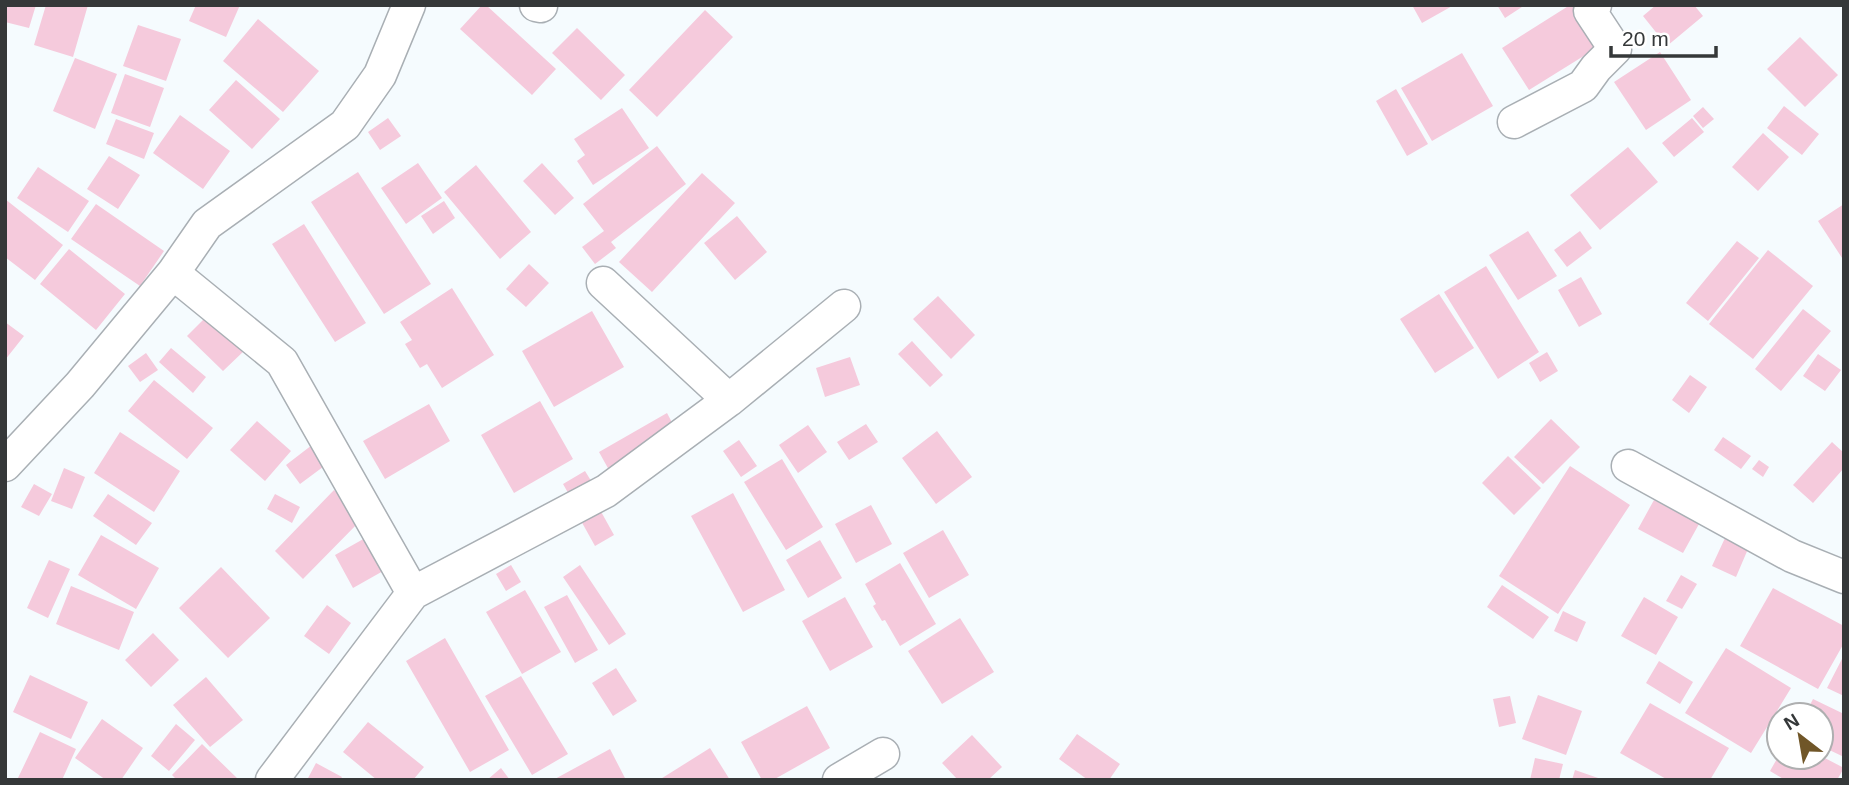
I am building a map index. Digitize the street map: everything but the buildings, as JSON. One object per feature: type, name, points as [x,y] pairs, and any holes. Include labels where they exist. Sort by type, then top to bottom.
[{"type":"street","points":[[5,465],[80,386],[173,273],[207,224],[345,125],[380,75],[409,5]]},
{"type":"street","points":[[1514,122],[1583,86],[1615,49],[1590,11],[1595,5]]},
{"type":"street","points":[[173,273],[282,362],[413,593]]},
{"type":"street","points":[[603,283],[729,400]]},
{"type":"street","points":[[272,780],[413,593],[606,491],[729,400],[844,306]]},
{"type":"street","points":[[1628,466],[1792,556],[1844,577]]},
{"type":"street","points":[[839,780],[883,754]]}]
